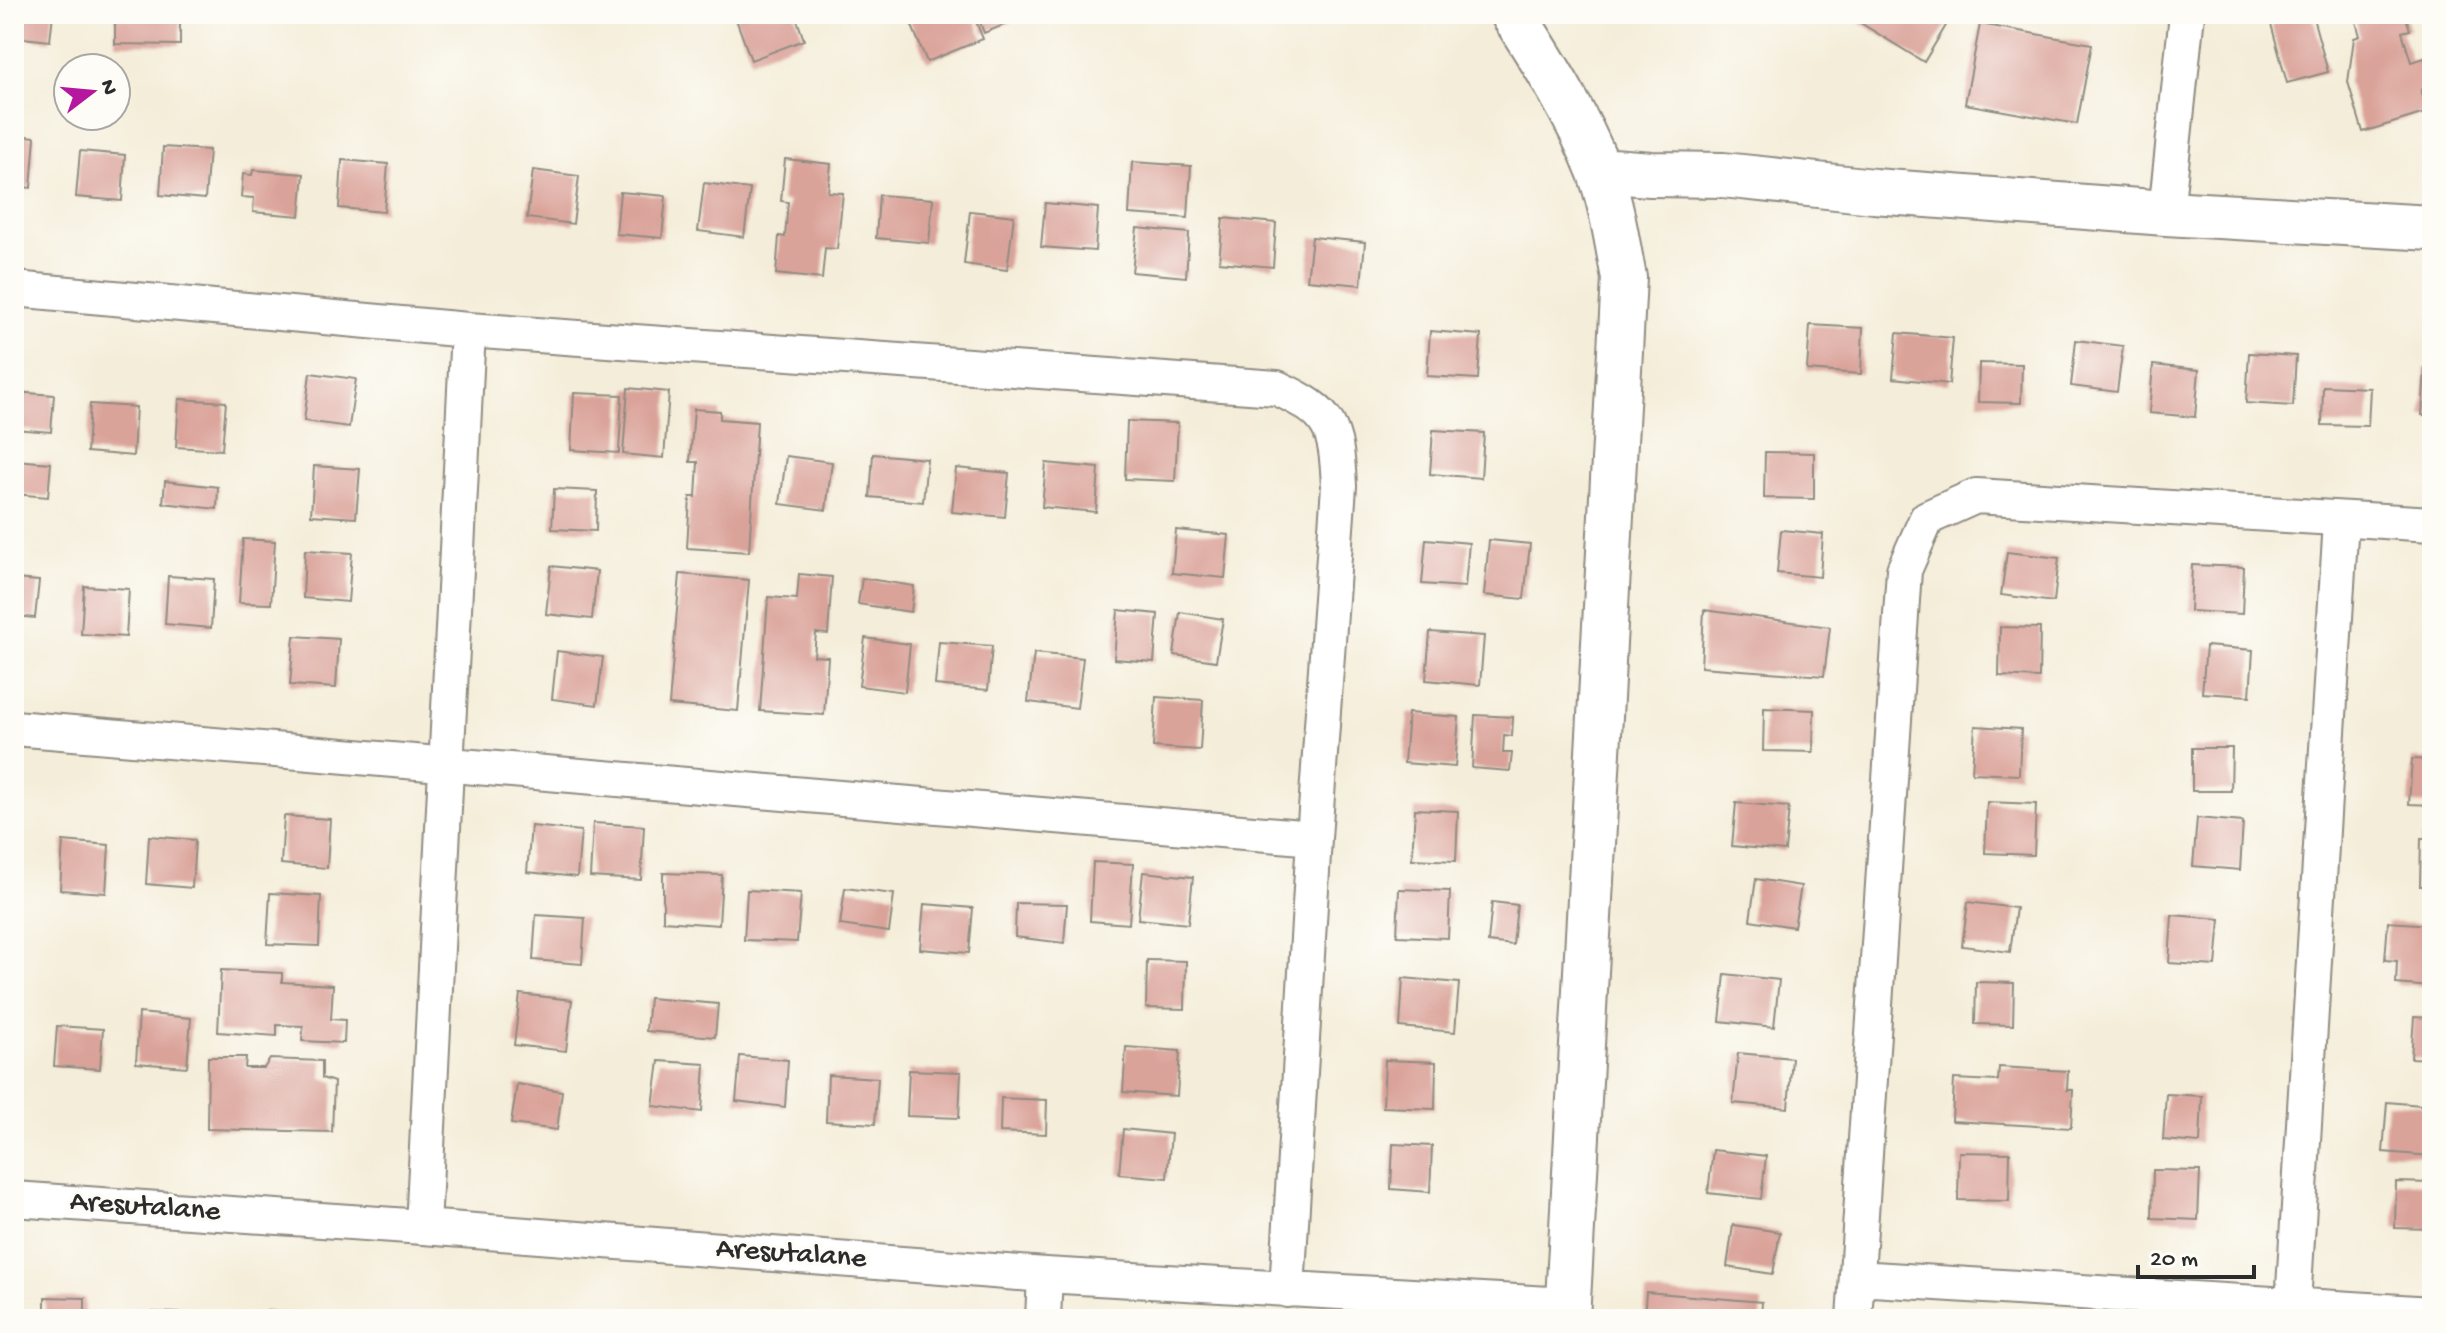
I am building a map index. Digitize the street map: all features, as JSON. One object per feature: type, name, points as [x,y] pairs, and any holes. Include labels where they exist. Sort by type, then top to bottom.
[{"type":"street","points":[[1513,14],[1559,88],[1599,170],[1609,202],[1624,278],[1568,1312]]},
{"type":"street","points":[[2166,213],[2187,14]]},
{"type":"street","points":[[1599,170],[1723,175],[1860,190],[2166,213],[2432,228]]},
{"type":"street","points":[[14,289],[468,330],[1277,388],[1309,403],[1326,419],[1337,446],[1339,486],[1287,1290]]},
{"type":"street","points":[[423,1227],[468,330]]},
{"type":"street","points":[[1854,1319],[1904,570],[1927,518],[1976,496],[2432,524]]},
{"type":"street","points":[[2293,1304],[2341,520]]},
{"type":"street","points":[[14,728],[1314,838]]},
{"type":"street","name":"Aresutalane","points":[[14,1199],[1568,1312]]},
{"type":"street","points":[[1043,1319],[1045,1275]]},
{"type":"street","points":[[1857,1278],[2432,1314]]},
{"type":"building","points":[[14,14],[53,14],[50,41],[14,37]]},
{"type":"building","points":[[734,14],[795,14],[804,40],[751,60]]},
{"type":"building","points":[[907,14],[973,14],[983,39],[927,62]]},
{"type":"building","points":[[977,14],[1011,14],[1014,21],[984,33]]},
{"type":"building","points":[[1846,14],[1953,14],[1924,62]]},
{"type":"building","points":[[2312,14],[2328,72],[2287,83],[2271,24]]},
{"type":"building","points":[[2367,14],[2405,14],[2410,30],[2402,32],[2411,62],[2428,57],[2432,86],[2421,90],[2428,112],[2363,132],[2348,82],[2354,38],[2360,36],[2355,18]]},
{"type":"building","points":[[115,17],[180,18],[180,45],[115,44]]},
{"type":"building","points":[[1980,24],[2092,44],[2077,124],[1965,104]]},
{"type":"building","points":[[14,135],[35,137],[31,188],[14,186]]},
{"type":"building","points":[[163,147],[209,150],[205,199],[160,195]]},
{"type":"building","points":[[80,151],[125,155],[122,201],[76,197]]},
{"type":"building","points":[[785,159],[831,164],[828,192],[843,193],[837,249],[825,248],[822,279],[776,274],[779,236],[785,237],[788,202],[781,201]]},
{"type":"building","points":[[342,160],[388,164],[384,212],[339,208]]},
{"type":"building","points":[[1132,162],[1191,166],[1188,218],[1129,214]]},
{"type":"building","points":[[253,170],[304,174],[300,216],[253,212],[254,198],[241,197],[243,174],[252,175]]},
{"type":"building","points":[[533,170],[579,176],[573,224],[527,218]]},
{"type":"building","points":[[704,183],[750,189],[744,237],[698,231]]},
{"type":"building","points":[[620,192],[666,196],[662,238],[616,234]]},
{"type":"building","points":[[879,195],[933,199],[929,243],[876,238]]},
{"type":"building","points":[[1045,203],[1098,208],[1095,251],[1041,247]]},
{"type":"building","points":[[970,211],[1014,216],[1007,270],[964,264]]},
{"type":"building","points":[[1223,218],[1276,223],[1273,267],[1219,262]]},
{"type":"building","points":[[1137,228],[1189,233],[1186,277],[1132,272]]},
{"type":"building","points":[[1312,237],[1365,242],[1361,285],[1307,280]]},
{"type":"building","points":[[1810,325],[1863,328],[1861,374],[1807,370]]},
{"type":"building","points":[[1430,331],[1481,335],[1478,379],[1427,376]]},
{"type":"building","points":[[1897,333],[1953,338],[1949,384],[1893,378]]},
{"type":"building","points":[[2076,340],[2123,346],[2117,392],[2071,386]]},
{"type":"building","points":[[2249,353],[2296,356],[2293,406],[2246,403]]},
{"type":"building","points":[[1979,363],[2022,364],[2021,403],[1978,402]]},
{"type":"building","points":[[2153,365],[2199,370],[2195,417],[2149,413]]},
{"type":"building","points":[[2425,368],[2432,369],[2432,416],[2422,415]]},
{"type":"building","points":[[310,373],[356,379],[349,427],[304,421]]},
{"type":"building","points":[[2323,386],[2370,388],[2368,426],[2322,425]]},
{"type":"building","points":[[628,388],[669,392],[664,458],[623,454]]},
{"type":"building","points":[[14,392],[54,395],[51,432],[14,429]]},
{"type":"building","points":[[574,393],[622,395],[619,453],[571,450]]},
{"type":"building","points":[[179,399],[226,402],[222,450],[176,447]]},
{"type":"building","points":[[90,404],[136,407],[133,456],[87,452]]},
{"type":"building","points":[[694,409],[720,411],[720,419],[757,422],[749,552],[687,548],[690,497],[696,497],[698,462],[690,462]]},
{"type":"building","points":[[1127,421],[1178,423],[1175,481],[1125,479]]},
{"type":"building","points":[[1433,430],[1484,433],[1481,478],[1430,474]]},
{"type":"building","points":[[1765,452],[1814,453],[1814,499],[1764,498]]},
{"type":"building","points":[[873,454],[927,459],[923,502],[870,497]]},
{"type":"building","points":[[786,456],[832,462],[826,510],[780,504]]},
{"type":"building","points":[[14,460],[51,463],[48,497],[14,494]]},
{"type":"building","points":[[1046,463],[1099,468],[1096,512],[1042,507]]},
{"type":"building","points":[[314,466],[360,469],[356,518],[311,515]]},
{"type":"building","points":[[956,468],[1009,473],[1005,517],[952,512]]},
{"type":"building","points":[[165,481],[218,487],[217,509],[163,503]]},
{"type":"building","points":[[554,489],[597,491],[596,531],[552,529]]},
{"type":"building","points":[[1176,530],[1229,535],[1225,578],[1172,573]]},
{"type":"building","points":[[1781,530],[1823,534],[1820,577],[1777,573]]},
{"type":"building","points":[[243,539],[275,541],[271,604],[239,603]]},
{"type":"building","points":[[1426,539],[1469,543],[1465,587],[1422,584]]},
{"type":"building","points":[[1489,540],[1530,544],[1524,599],[1484,595]]},
{"type":"building","points":[[305,550],[352,553],[348,602],[303,598]]},
{"type":"building","points":[[2007,552],[2059,558],[2054,602],[2001,595]]},
{"type":"building","points":[[2192,565],[2244,567],[2242,614],[2190,611]]},
{"type":"building","points":[[551,566],[597,571],[592,619],[546,614]]},
{"type":"building","points":[[680,574],[749,580],[738,711],[669,705]]},
{"type":"building","points":[[799,574],[832,577],[828,634],[816,633],[814,656],[828,657],[824,715],[760,711],[768,597],[797,599]]},
{"type":"building","points":[[168,576],[214,579],[211,628],[165,624]]},
{"type":"building","points":[[862,578],[914,586],[911,612],[858,604]]},
{"type":"building","points":[[14,579],[39,581],[35,618],[14,616]]},
{"type":"building","points":[[84,586],[129,589],[126,637],[81,634]]},
{"type":"building","points":[[1118,610],[1158,614],[1154,662],[1114,659]]},
{"type":"building","points":[[1704,610],[1830,627],[1824,676],[1701,667]]},
{"type":"building","points":[[1180,612],[1223,619],[1216,661],[1174,655]]},
{"type":"building","points":[[2000,627],[2040,628],[2039,678],[1999,676]]},
{"type":"building","points":[[1430,632],[1484,636],[1480,685],[1426,680]]},
{"type":"building","points":[[294,636],[339,639],[336,688],[290,685]]},
{"type":"building","points":[[865,638],[910,644],[905,692],[859,686]]},
{"type":"building","points":[[939,642],[992,646],[988,690],[935,685]]},
{"type":"building","points":[[2206,646],[2253,650],[2250,696],[2202,693]]},
{"type":"building","points":[[557,651],[603,657],[597,705],[552,699]]},
{"type":"building","points":[[1034,653],[1083,658],[1077,708],[1028,702]]},
{"type":"building","points":[[1156,697],[1203,700],[1200,750],[1153,747]]},
{"type":"building","points":[[1764,708],[1814,710],[1813,752],[1763,751]]},
{"type":"building","points":[[1408,713],[1459,717],[1455,767],[1404,763]]},
{"type":"building","points":[[1475,715],[1513,717],[1512,736],[1504,735],[1503,753],[1512,753],[1510,771],[1472,768]]},
{"type":"building","points":[[1975,726],[2021,729],[2019,775],[1972,773]]},
{"type":"building","points":[[2192,748],[2232,748],[2231,791],[2192,791]]},
{"type":"building","points":[[2412,759],[2432,760],[2432,805],[2409,804]]},
{"type":"building","points":[[1987,802],[2036,804],[2034,855],[1985,853]]},
{"type":"building","points":[[1736,803],[1789,807],[1785,851],[1732,846]]},
{"type":"building","points":[[1415,809],[1458,811],[1456,861],[1412,859]]},
{"type":"building","points":[[284,816],[330,819],[327,868],[281,864]]},
{"type":"building","points":[[2197,818],[2243,822],[2240,870],[2193,866]]},
{"type":"building","points":[[593,823],[644,826],[641,880],[590,877]]},
{"type":"building","points":[[531,826],[581,831],[577,877],[527,872]]},
{"type":"building","points":[[14,829],[20,830],[17,878],[14,877]]},
{"type":"building","points":[[149,836],[195,840],[192,888],[146,884]]},
{"type":"building","points":[[2421,838],[2432,838],[2432,886],[2420,886]]},
{"type":"building","points":[[63,841],[109,845],[106,893],[60,890]]},
{"type":"building","points":[[1093,862],[1133,864],[1129,924],[1090,921]]},
{"type":"building","points":[[1143,872],[1193,877],[1188,924],[1138,919]]},
{"type":"building","points":[[663,873],[722,875],[719,925],[663,921]]},
{"type":"building","points":[[1756,879],[1801,886],[1794,927],[1750,920]]},
{"type":"building","points":[[845,888],[894,894],[889,932],[840,925]]},
{"type":"building","points":[[1399,889],[1450,891],[1448,938],[1397,936]]},
{"type":"building","points":[[747,890],[801,893],[797,942],[744,940]]},
{"type":"building","points":[[270,893],[321,896],[319,946],[267,944]]},
{"type":"building","points":[[1492,902],[1517,905],[1513,945],[1488,942]]},
{"type":"building","points":[[1968,902],[2016,908],[2010,952],[1962,946]]},
{"type":"building","points":[[1016,903],[1067,904],[1064,943],[1015,937]]},
{"type":"building","points":[[924,904],[973,908],[969,953],[920,949]]},
{"type":"building","points":[[536,915],[585,918],[582,964],[533,960]]},
{"type":"building","points":[[2172,915],[2220,919],[2216,966],[2169,963]]},
{"type":"building","points":[[2388,922],[2432,925],[2432,987],[2396,984],[2397,961],[2385,960]]},
{"type":"building","points":[[1147,960],[1186,961],[1185,1009],[1146,1008]]},
{"type":"building","points":[[221,970],[282,973],[282,982],[333,985],[331,1019],[345,1020],[344,1043],[302,1041],[303,1026],[277,1025],[277,1036],[218,1032]]},
{"type":"building","points":[[1725,974],[1779,980],[1774,1027],[1720,1021]]},
{"type":"building","points":[[1403,978],[1459,983],[1455,1032],[1400,1027]]},
{"type":"building","points":[[1976,982],[2014,983],[2013,1025],[1975,1024]]},
{"type":"building","points":[[520,994],[572,1000],[566,1051],[514,1045]]},
{"type":"building","points":[[649,998],[718,1004],[715,1037],[646,1031]]},
{"type":"building","points":[[139,1013],[191,1018],[187,1067],[136,1063]]},
{"type":"building","points":[[2414,1017],[2432,1018],[2432,1059],[2411,1058]]},
{"type":"building","points":[[57,1026],[103,1029],[100,1069],[54,1066]]},
{"type":"building","points":[[1126,1047],[1180,1051],[1177,1096],[1123,1092]]},
{"type":"building","points":[[1738,1053],[1792,1058],[1788,1108],[1733,1103]]},
{"type":"building","points":[[740,1056],[788,1060],[785,1107],[736,1101]]},
{"type":"building","points":[[208,1057],[246,1057],[245,1068],[264,1068],[270,1059],[322,1061],[322,1078],[334,1082],[332,1132],[207,1129]]},
{"type":"building","points":[[1385,1060],[1436,1062],[1435,1109],[1383,1107]]},
{"type":"building","points":[[659,1061],[705,1064],[702,1112],[653,1106]]},
{"type":"building","points":[[1999,1067],[2068,1071],[2067,1090],[2073,1090],[2071,1128],[1952,1121],[1954,1079],[1998,1081]]},
{"type":"building","points":[[909,1070],[961,1072],[959,1118],[907,1116]]},
{"type":"building","points":[[828,1075],[878,1078],[875,1124],[826,1121]]},
{"type":"building","points":[[517,1084],[562,1091],[557,1130],[511,1124]]},
{"type":"building","points":[[2166,1094],[2202,1096],[2200,1143],[2163,1140]]},
{"type":"building","points":[[1001,1098],[1047,1100],[1046,1134],[1000,1132]]},
{"type":"building","points":[[2387,1102],[2432,1106],[2432,1156],[2383,1152]]},
{"type":"building","points":[[1123,1129],[1171,1134],[1167,1178],[1119,1174]]},
{"type":"building","points":[[1393,1144],[1432,1146],[1430,1192],[1391,1189]]},
{"type":"building","points":[[1713,1150],[1766,1156],[1761,1199],[1708,1193]]},
{"type":"building","points":[[1959,1152],[2010,1153],[2009,1201],[1958,1200]]},
{"type":"building","points":[[2153,1170],[2200,1171],[2198,1220],[2152,1218]]},
{"type":"building","points":[[2396,1182],[2432,1183],[2432,1229],[2395,1228]]},
{"type":"building","points":[[1733,1225],[1780,1232],[1773,1274],[1727,1267]]},
{"type":"building","points":[[1646,1292],[1762,1302],[1761,1319],[1644,1319]]},
{"type":"building","points":[[45,1297],[85,1298],[85,1319],[45,1319]]},
{"type":"building","points":[[263,1311],[326,1317],[326,1319],[263,1319]]},
{"type":"building","points":[[148,1312],[233,1315],[233,1319],[148,1319]]}]
